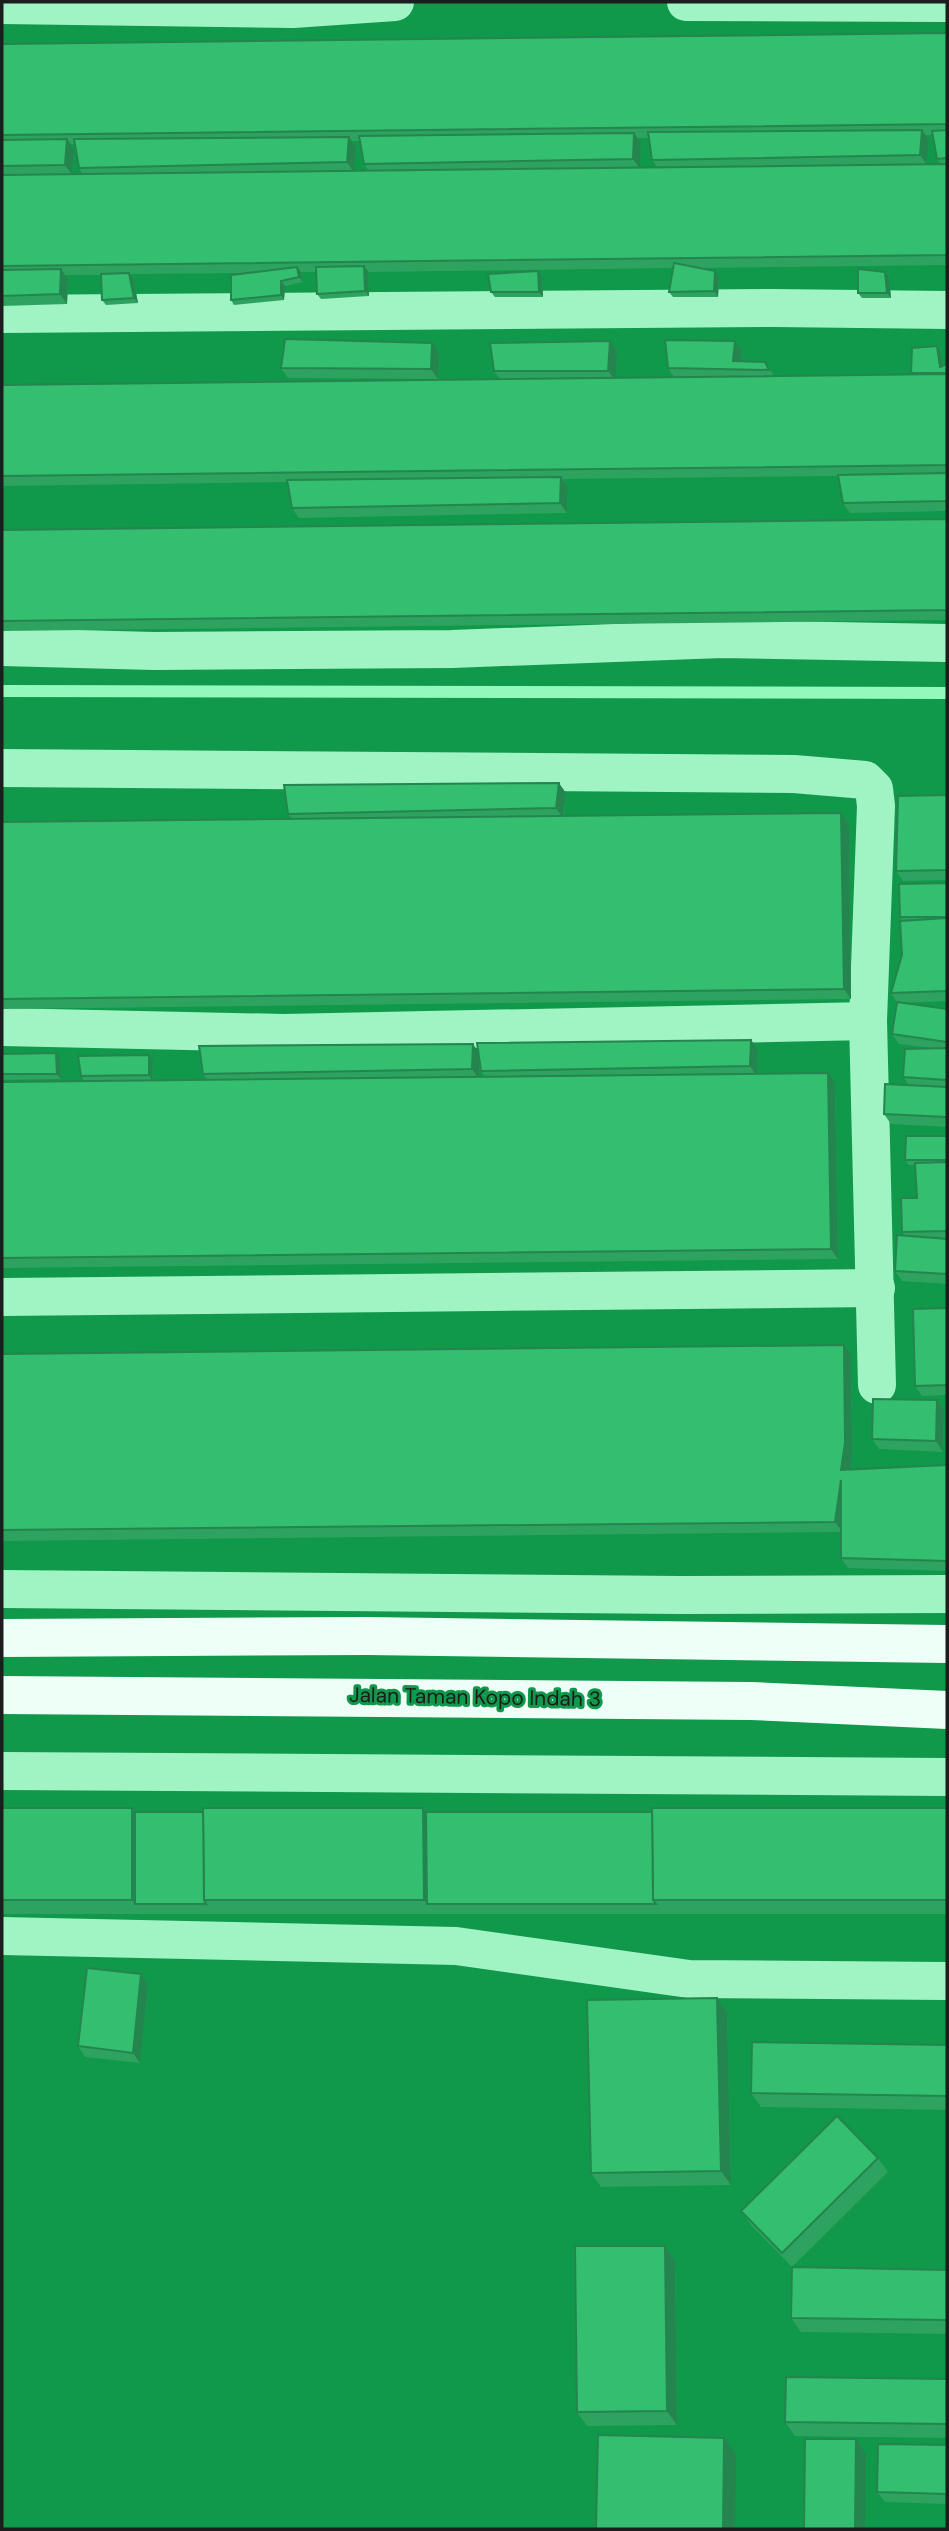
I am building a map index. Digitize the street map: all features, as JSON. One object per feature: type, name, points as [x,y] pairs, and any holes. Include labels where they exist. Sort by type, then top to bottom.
[{"type":"main road","points":[[2,1639],[367,1636],[749,1643],[947,1643]]},
{"type":"main road","points":[[749,1643],[751,1701]]},
{"type":"main road","name":"Jalan Taman Kopo Indah 3","points":[[2,1695],[751,1701],[947,1710]]},
{"type":"street","points":[[2,5],[293,9],[395,2]]},
{"type":"street","points":[[686,2],[947,3]]},
{"type":"street","points":[[2,314],[774,308],[947,310]]},
{"type":"street","points":[[2,647],[154,650],[452,649],[722,639],[947,643]]},
{"type":"street","points":[[2,768],[794,774],[864,780],[874,789],[876,806],[869,1021],[877,1385]]},
{"type":"street","points":[[2,1027],[284,1033],[869,1021]]},
{"type":"street","points":[[2,1297],[876,1288]]},
{"type":"street","points":[[2,1589],[947,1594]]},
{"type":"street","points":[[367,1636],[368,1593]]},
{"type":"street","points":[[2,1771],[947,1777]]},
{"type":"street","points":[[2,1936],[456,1946],[689,1979],[947,1981]]},
{"type":"building","points":[[947,33],[947,124],[2,135],[2,44]]},
{"type":"building","points":[[922,130],[920,155],[652,160],[648,132]]},
{"type":"building","points":[[947,130],[947,158],[937,159],[932,131]]},
{"type":"building","points":[[634,133],[633,159],[364,164],[359,136]]},
{"type":"building","points":[[349,137],[347,162],[79,168],[74,139]]},
{"type":"building","points":[[67,139],[65,165],[2,166],[2,140]]},
{"type":"building","points":[[947,164],[947,255],[2,266],[2,175]]},
{"type":"building","points":[[674,263],[715,271],[714,291],[669,292]]},
{"type":"building","points":[[364,266],[365,291],[317,294],[316,267]]},
{"type":"building","points":[[297,267],[299,277],[281,281],[281,295],[231,300],[231,275]]},
{"type":"building","points":[[61,269],[60,294],[2,296],[2,270]]},
{"type":"building","points":[[858,269],[885,272],[887,293],[858,293]]},
{"type":"building","points":[[538,271],[539,292],[491,292],[488,274]]},
{"type":"building","points":[[129,273],[134,298],[102,300],[101,274]]},
{"type":"building","points":[[285,339],[432,343],[431,369],[281,368]]},
{"type":"building","points":[[665,340],[735,341],[733,361],[765,362],[769,370],[668,368]]},
{"type":"building","points":[[610,341],[608,371],[494,371],[490,343]]},
{"type":"building","points":[[937,346],[940,367],[947,364],[947,373],[911,373],[912,348]]},
{"type":"building","points":[[947,374],[947,465],[2,476],[2,385]]},
{"type":"building","points":[[947,473],[947,501],[843,503],[838,475]]},
{"type":"building","points":[[561,477],[560,503],[292,508],[287,480]]},
{"type":"building","points":[[947,519],[947,610],[2,621],[2,530]]},
{"type":"building","points":[[559,783],[556,808],[288,814],[284,785]]},
{"type":"building","points":[[947,795],[947,870],[896,871],[898,796]]},
{"type":"building","points":[[841,813],[844,989],[2,999],[2,822]]},
{"type":"building","points":[[947,883],[947,917],[900,917],[899,884]]},
{"type":"building","points":[[947,918],[947,991],[891,993],[902,955],[900,921]]},
{"type":"building","points":[[897,1002],[947,1009],[947,1042],[892,1034]]},
{"type":"building","points":[[751,1040],[750,1066],[481,1071],[477,1043]]},
{"type":"building","points":[[473,1044],[472,1069],[203,1074],[199,1046]]},
{"type":"building","points":[[947,1048],[947,1080],[903,1077],[905,1049]]},
{"type":"building","points":[[56,1053],[57,1074],[2,1074],[2,1054]]},
{"type":"building","points":[[149,1055],[149,1075],[81,1076],[78,1056]]},
{"type":"building","points":[[828,1073],[831,1249],[2,1258],[2,1082]]},
{"type":"building","points":[[885,1084],[947,1087],[947,1117],[884,1114]]},
{"type":"building","points":[[906,1136],[947,1136],[947,1160],[905,1160]]},
{"type":"building","points":[[947,1162],[947,1231],[902,1232],[901,1198],[917,1198],[915,1163]]},
{"type":"building","points":[[897,1235],[947,1239],[947,1274],[895,1271]]},
{"type":"building","points":[[947,1308],[947,1385],[915,1386],[913,1309]]},
{"type":"building","points":[[844,1345],[845,1443],[841,1470],[947,1465],[947,1561],[841,1558],[841,1480],[835,1522],[2,1530],[2,1354]]},
{"type":"building","points":[[873,1399],[937,1400],[936,1441],[872,1439]]},
{"type":"building","points":[[2,1808],[132,1808],[132,1900],[2,1900]]},
{"type":"building","points":[[203,1808],[423,1808],[424,1900],[204,1900]]},
{"type":"building","points":[[652,1808],[947,1808],[947,1900],[653,1900]]},
{"type":"building","points":[[135,1812],[203,1812],[206,1904],[135,1904]]},
{"type":"building","points":[[426,1812],[652,1812],[653,1900],[656,1904],[427,1904]]},
{"type":"building","points":[[87,1968],[141,1974],[133,2053],[78,2046]]},
{"type":"building","points":[[717,1998],[721,2171],[591,2173],[587,2000]]},
{"type":"building","points":[[752,2042],[947,2045],[947,2096],[751,2093]]},
{"type":"building","points":[[837,2116],[878,2158],[782,2253],[741,2211]]},
{"type":"building","points":[[575,2246],[665,2246],[667,2411],[577,2412]]},
{"type":"building","points":[[792,2267],[947,2270],[947,2320],[791,2318]]},
{"type":"building","points":[[786,2377],[947,2379],[947,2424],[785,2422]]},
{"type":"building","points":[[598,2435],[724,2438],[723,2529],[596,2529]]},
{"type":"building","points":[[805,2439],[856,2439],[855,2529],[804,2529]]},
{"type":"building","points":[[878,2444],[947,2445],[947,2494],[877,2492]]},
{"type":"waterway","points":[[2,691],[947,693]]}]
